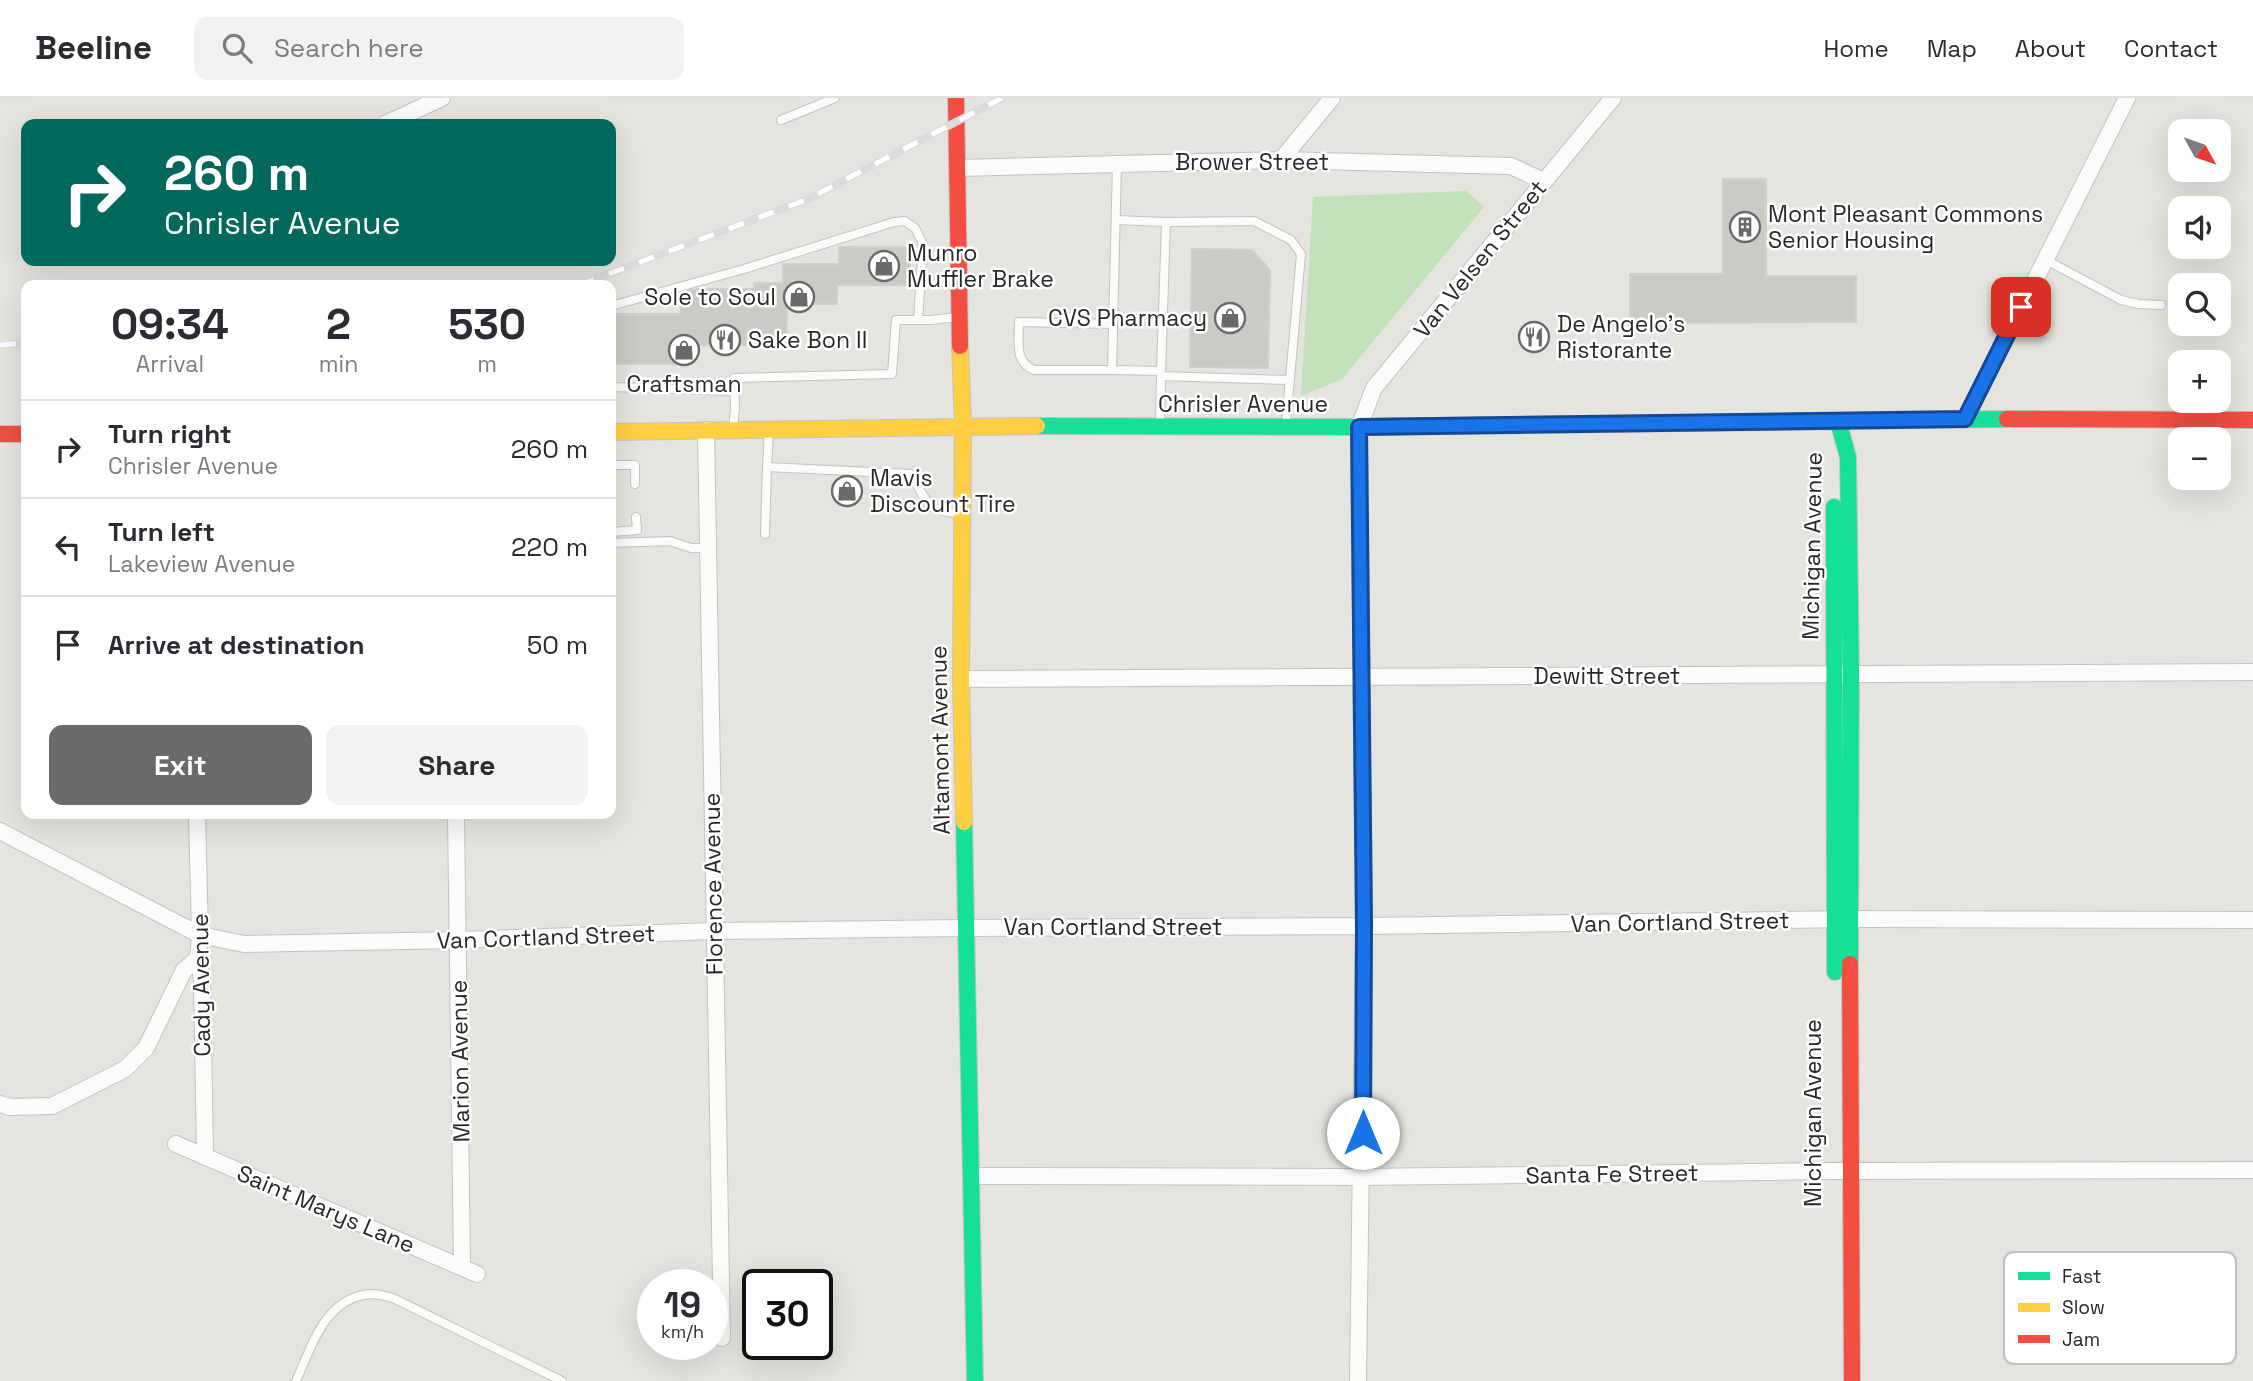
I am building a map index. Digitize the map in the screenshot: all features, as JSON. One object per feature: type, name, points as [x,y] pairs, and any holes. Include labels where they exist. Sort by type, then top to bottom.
[{"type":"street","points":[[396,119],[442,98]]},
{"type":"street","name":"Altamont Avenue","points":[[956,98],[962,426],[961,678],[975,1381]]},
{"type":"street","points":[[1281,160],[1332,98]]},
{"type":"street","name":"Van Velsen Street","points":[[1359,427],[1374,388],[1613,98]]},
{"type":"street","points":[[1965,419],[2127,98]]},
{"type":"street","name":"Brower Street","points":[[957,168],[1281,160],[1511,166],[1543,181]]},
{"type":"street","name":"Chrisler Avenue","points":[[616,432],[962,426],[1359,427],[1965,419],[2253,420]]},
{"type":"street","name":"Michigan Avenue","points":[[1838,421],[1834,458],[1834,674],[1842,920],[1843,1171],[1838,1381]]},
{"type":"street","name":"Michigan Avenue","points":[[1838,421],[1848,457],[1851,674],[1842,920]]},
{"type":"street","points":[[1358,1381],[1364,926],[1359,427]]},
{"type":"street","name":"Florence Avenue","points":[[706,430],[721,1269]]},
{"type":"street","points":[[0,434],[21,434]]},
{"type":"street","name":"Dewitt Street","points":[[961,678],[2253,672]]},
{"type":"street","name":"Cady Avenue","points":[[197,819],[200,935],[198,958],[202,979],[205,1157]]},
{"type":"street","name":"Marion Avenue","points":[[456,819],[462,1266]]},
{"type":"street","name":"Van Cortland Street","points":[[0,831],[200,935],[244,944],[714,931],[1842,920],[2253,920]]},
{"type":"street","points":[[0,1104],[10,1107],[52,1106],[125,1069],[146,1048],[184,970],[198,958]]},
{"type":"street","name":"Saint Marys Lane","points":[[176,1144],[477,1274]]},
{"type":"street","name":"Santa Fe Street","points":[[972,1176],[1362,1177],[1843,1171],[2253,1170]]},
{"type":"street","name":"Michigan Avenue","points":[[1843,1171],[1852,1381]]},
{"type":"lane","points":[[781,120],[835,98]]},
{"type":"lane","points":[[1112,370],[1117,164]]},
{"type":"lane","points":[[616,305],[905,220],[915,228],[923,244],[918,320]]},
{"type":"lane","points":[[1116,220],[1254,221],[1291,240],[1301,254],[1286,427]]},
{"type":"lane","points":[[1159,427],[1166,222]]},
{"type":"lane","points":[[2046,260],[2121,300],[2161,305]]},
{"type":"lane","points":[[733,430],[734,378],[892,374],[896,320],[959,317]]},
{"type":"lane","points":[[1113,324],[1019,322],[1018,355],[1025,366],[1034,370],[1112,370],[1290,380]]},
{"type":"lane","points":[[616,387],[735,391]]},
{"type":"lane","points":[[765,534],[769,429]]},
{"type":"lane","points":[[616,465],[635,465],[635,484]]},
{"type":"lane","points":[[767,467],[911,474],[928,503],[944,513],[962,513]]},
{"type":"lane","points":[[616,532],[636,530],[636,517]]},
{"type":"lane","points":[[616,543],[670,541],[691,548],[708,548]]},
{"type":"lane","points":[[296,1381],[327,1316],[348,1299],[372,1294],[393,1298],[562,1381]]},
{"type":"green space","points":[[1466,191],[1484,207],[1342,379],[1301,396],[1313,197]]},
{"type":"building","name":"Mont Pleasant Commons Senior Housing","points":[[1723,179],[1766,179],[1766,276],[1856,276],[1856,322],[1630,323],[1630,274],[1723,274]]},
{"type":"building","points":[[839,247],[910,247],[910,285],[837,285],[837,304],[787,304],[786,345],[691,345],[691,364],[616,364],[616,314],[681,314],[681,293],[697,289],[754,289],[754,283],[783,283],[783,264],[839,264]]},
{"type":"building","name":"CVS Pharmacy","points":[[1192,249],[1252,250],[1270,270],[1268,368],[1190,367]]},
{"type":"railway","points":[[592,280],[808,199],[1002,98]]},
{"type":"railway","points":[[0,345],[21,343]]},
{"type":"traffic: fast","points":[[1037,426],[1359,427],[2007,419]]},
{"type":"traffic: fast","points":[[1838,421],[1848,457],[1851,674],[1850,964]]},
{"type":"traffic: fast","points":[[1834,507],[1835,972]]},
{"type":"traffic: fast","points":[[964,822],[975,1381]]},
{"type":"traffic: slow","points":[[960,346],[963,426],[961,679],[964,822]]},
{"type":"traffic: slow","points":[[616,432],[1037,426]]},
{"type":"traffic: jam","points":[[956,98],[960,346]]},
{"type":"traffic: jam","points":[[2007,419],[2253,420]]},
{"type":"traffic: jam","points":[[0,434],[21,434]]},
{"type":"traffic: jam","points":[[1850,964],[1852,1381]]},
{"type":"place","name":"Mont Pleasant Commons Senior Housing","points":[[1745,227]]},
{"type":"place","name":"Munro Muffler Brake","points":[[884,266]]},
{"type":"place","name":"Sole to Soul","points":[[799,297]]},
{"type":"place","name":"CVS Pharmacy","points":[[1230,318]]},
{"type":"place","name":"De Angelo's Ristorante","points":[[1534,337]]},
{"type":"place","name":"Sake Bon II","points":[[725,340]]},
{"type":"place","name":"Craftsman","points":[[684,350]]},
{"type":"place","name":"Mavis Discount Tire","points":[[847,491]]},
{"type":"route","points":[[1363,1133],[1364,926],[1359,427],[1965,419],[2021,307]]}]
